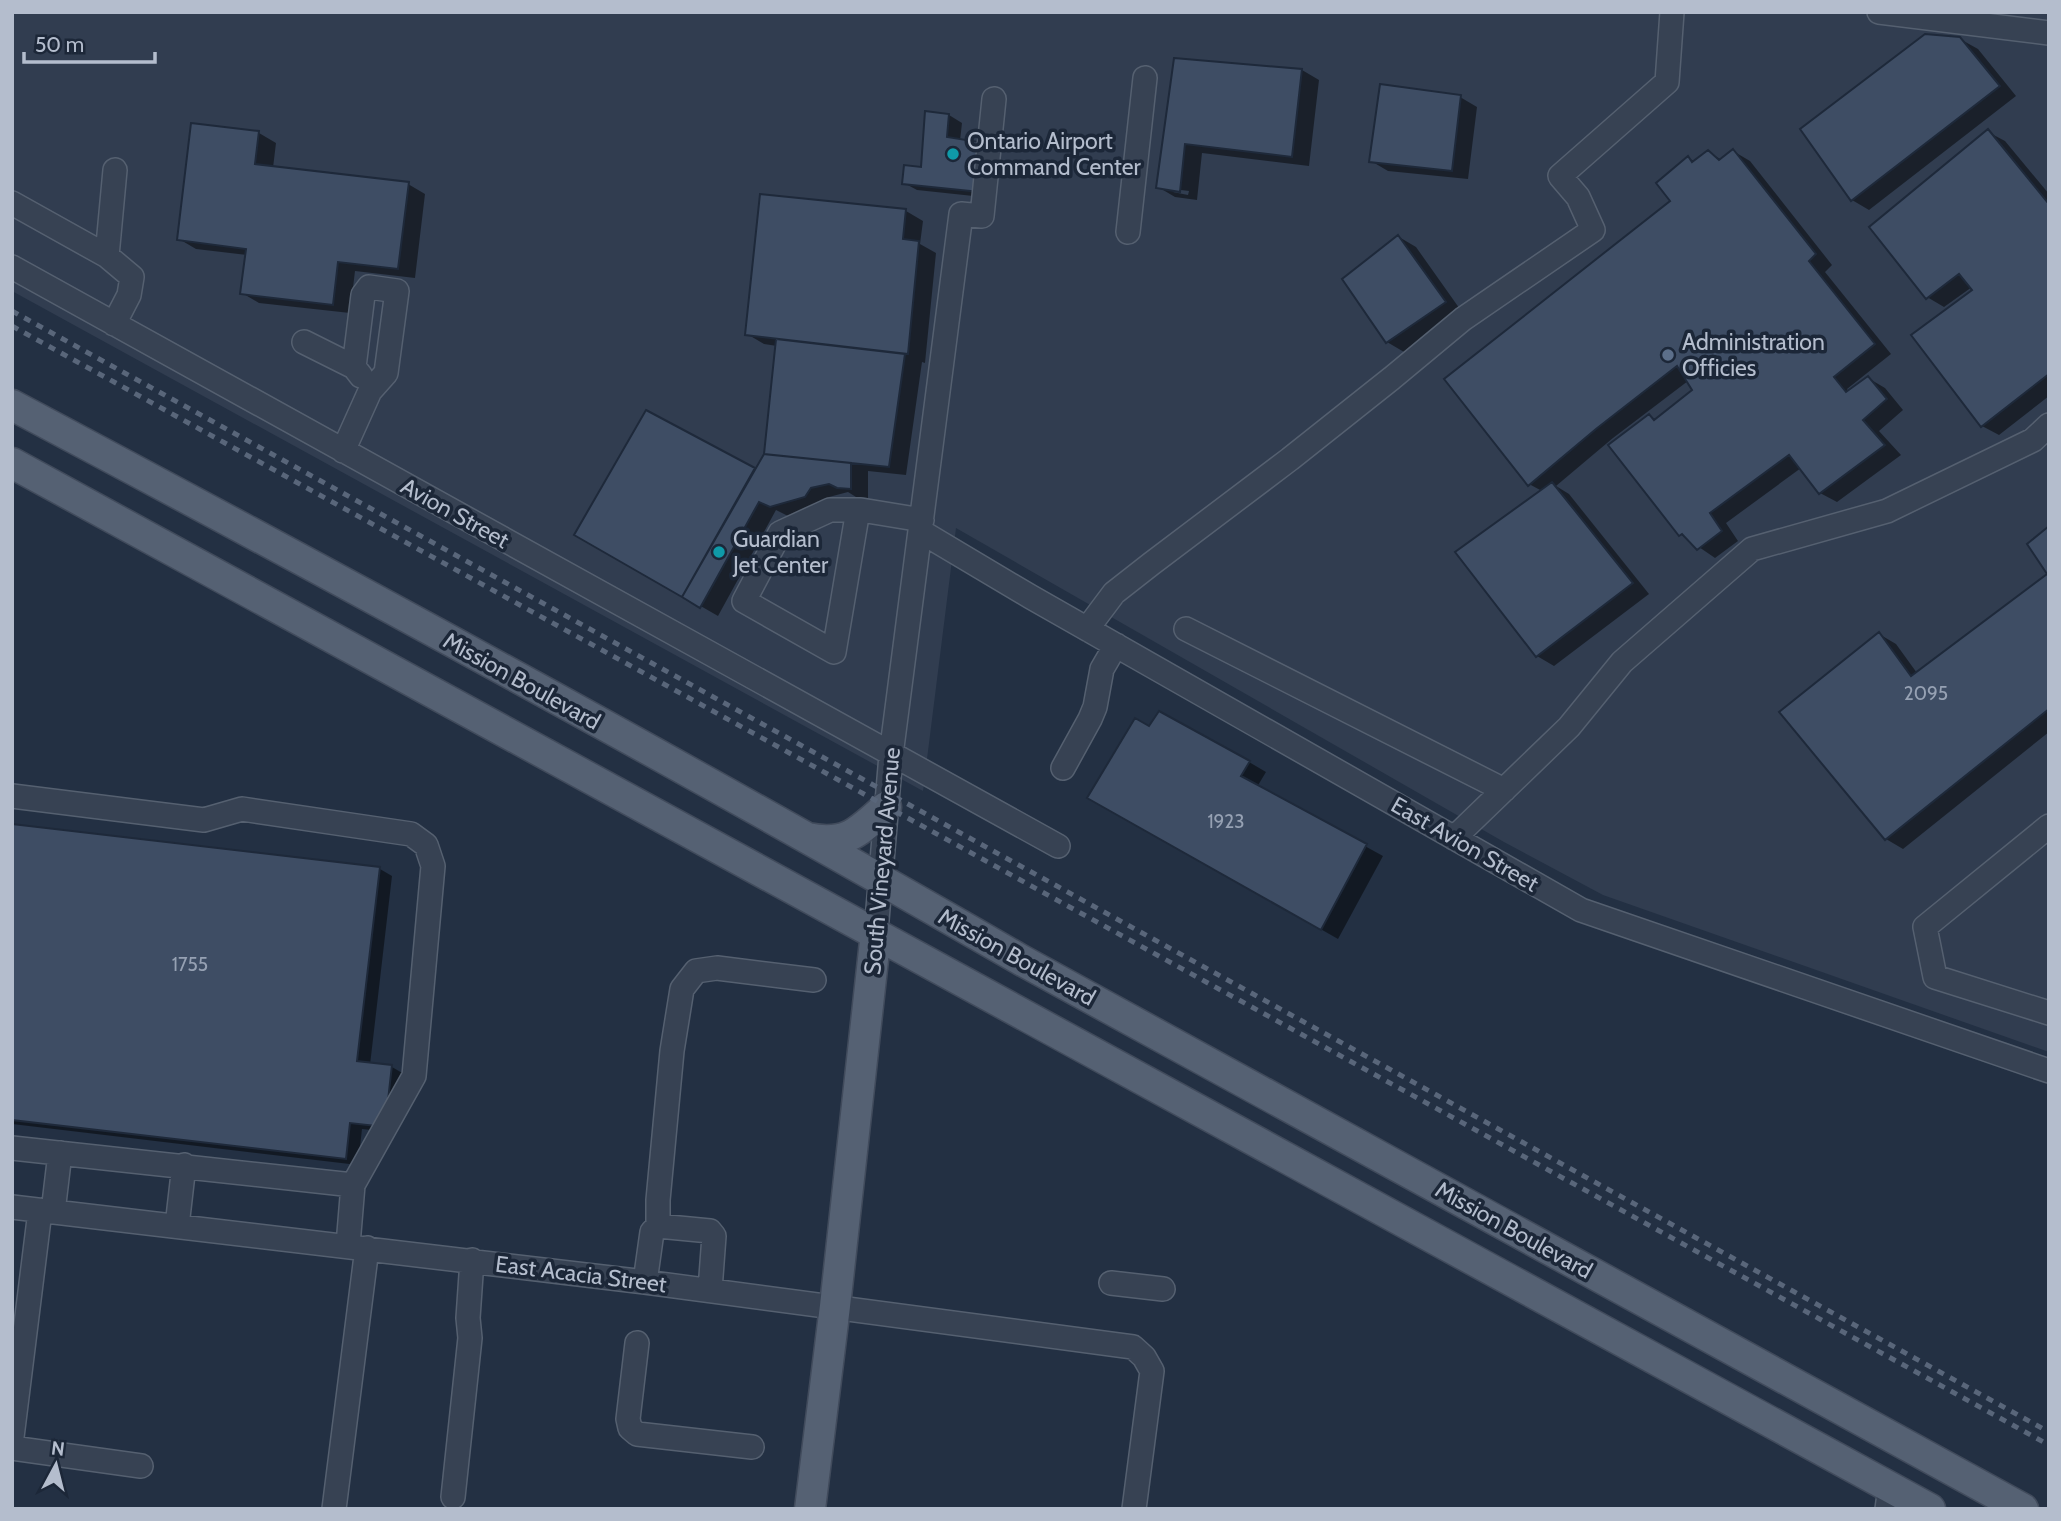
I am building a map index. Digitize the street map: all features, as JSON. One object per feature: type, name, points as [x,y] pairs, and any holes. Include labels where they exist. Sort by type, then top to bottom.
[{"type":"main road","name":"Mission Boulevard","points":[[12,405],[323,571],[879,878],[1021,960],[2022,1509]]},
{"type":"main road","name":"Mission Boulevard","points":[[12,463],[876,932],[1888,1498],[1930,1509]]},
{"type":"main road","points":[[805,837],[826,842],[837,841],[864,826],[886,807]]},
{"type":"main road","name":"South Vineyard Avenue","points":[[810,1509],[876,932]]},
{"type":"street","points":[[1087,629],[1114,593],[1290,459],[1463,319],[1593,230],[1578,197],[1560,176],[1667,82],[1672,12]]},
{"type":"street","points":[[1880,12],[2049,33]]},
{"type":"street","points":[[1128,232],[1145,78]]},
{"type":"street","name":"South Vineyard Avenue","points":[[876,932],[891,755],[961,214],[982,216],[994,99]]},
{"type":"street","points":[[107,256],[115,170]]},
{"type":"street","points":[[12,203],[107,256],[132,277],[129,295],[114,324]]},
{"type":"street","name":"Avion Street","points":[[15,269],[1058,846]]},
{"type":"street","points":[[343,451],[370,391],[386,373],[397,290],[369,287],[363,295],[354,367]]},
{"type":"street","points":[[304,342],[354,367],[370,391]]},
{"type":"street","points":[[1454,838],[1569,727],[1622,662],[1752,549],[1887,511],[2033,440],[2049,425]]},
{"type":"street","points":[[858,510],[834,652],[744,601],[780,533],[830,510],[858,510],[921,525]]},
{"type":"street","name":"East Avion Street","points":[[921,525],[1087,629],[1581,910],[2049,1071]]},
{"type":"street","points":[[1186,629],[1504,790]]},
{"type":"street","points":[[1063,768],[1095,708],[1102,669],[1116,645]]},
{"type":"street","points":[[12,796],[204,820],[242,809],[411,834],[426,845],[433,866],[414,1076],[353,1185],[357,1247],[334,1509]]},
{"type":"street","points":[[2049,826],[1925,927],[1935,977],[2049,1013]]},
{"type":"street","points":[[645,1282],[652,1231],[657,1226],[657,1200],[672,1051],[682,989],[696,971],[717,968],[814,980]]},
{"type":"street","points":[[12,1149],[184,1165],[353,1185]]},
{"type":"street","points":[[12,1437],[46,1211],[60,1153]]},
{"type":"street","points":[[177,1226],[184,1165]]},
{"type":"street","name":"East Acacia Street","points":[[12,1208],[472,1260],[1133,1347],[1144,1357],[1152,1371],[1134,1509]]},
{"type":"street","points":[[657,1226],[710,1231],[714,1236],[710,1290]]},
{"type":"street","points":[[453,1497],[470,1338],[468,1318],[472,1260]]},
{"type":"street","points":[[1111,1283],[1163,1289]]},
{"type":"street","points":[[637,1343],[628,1419],[630,1427],[637,1434],[755,1446]]},
{"type":"street","points":[[12,1448],[141,1466]]},
{"type":"shaded area","points":[[12,12],[2049,12],[2049,1052],[1603,895],[1504,842],[956,528],[923,791],[12,291]]},
{"type":"building","points":[[1925,34],[1960,37],[2000,86],[1851,201],[1800,129]]},
{"type":"building","points":[[1174,58],[1302,69],[1292,157],[1185,144],[1180,192],[1156,188]]},
{"type":"building","points":[[1380,84],[1461,95],[1452,171],[1369,162]]},
{"type":"building","name":"Ontario Airport Command Center","points":[[925,111],[949,114],[947,137],[985,143],[980,192],[902,184],[904,165],[921,167]]},
{"type":"building","points":[[191,123],[259,131],[255,164],[409,182],[398,269],[338,262],[333,305],[240,294],[246,249],[177,240]]},
{"type":"building","points":[[1988,129],[2049,204],[2049,374],[1981,427],[1911,335],[1972,290],[1959,274],[1926,299],[1869,227]]},
{"type":"building","name":"Administration Officies","points":[[1733,149],[1816,254],[1809,261],[1875,344],[1834,377],[1846,392],[1868,376],[1887,399],[1863,420],[1885,445],[1819,494],[1789,455],[1710,513],[1722,531],[1697,550],[1682,534],[1679,536],[1608,445],[1649,414],[1654,420],[1692,390],[1677,366],[1528,486],[1444,379],[1670,201],[1656,183],[1688,156],[1692,162],[1708,150],[1719,160]]},
{"type":"building","points":[[760,194],[906,209],[903,239],[919,241],[908,354],[745,335]]},
{"type":"building","points":[[1398,235],[1446,302],[1386,343],[1342,279]]},
{"type":"building","points":[[776,339],[905,354],[889,467],[764,454]]},
{"type":"building","points":[[646,410],[755,468],[682,597],[574,535]]},
{"type":"building","name":"Guardian Jet Center","points":[[764,454],[851,463],[851,489],[837,488],[829,484],[811,488],[805,497],[770,507],[759,502],[700,608],[682,597]]},
{"type":"building","points":[[1552,482],[1633,583],[1536,657],[1455,552]]},
{"type":"building","points":[[2049,526],[2049,709],[1885,840],[1779,712],[1879,632],[1911,676],[2047,574],[2027,544]]},
{"type":"building","points":[[1159,711],[1250,761],[1241,776],[1367,844],[1321,930],[1087,798],[1135,718],[1149,726]]},
{"type":"building","points":[[12,824],[380,867],[357,1061],[392,1065],[385,1127],[350,1123],[346,1159],[12,1120]]},
{"type":"railway","points":[[12,311],[2049,1432]]},
{"type":"railway","points":[[12,326],[2049,1445]]},
{"type":"place","name":"Ontario Airport Command Center","points":[[953,154]]},
{"type":"place","name":"Administration Officies","points":[[1668,355]]},
{"type":"place","name":"Guardian Jet Center","points":[[719,552]]}]
